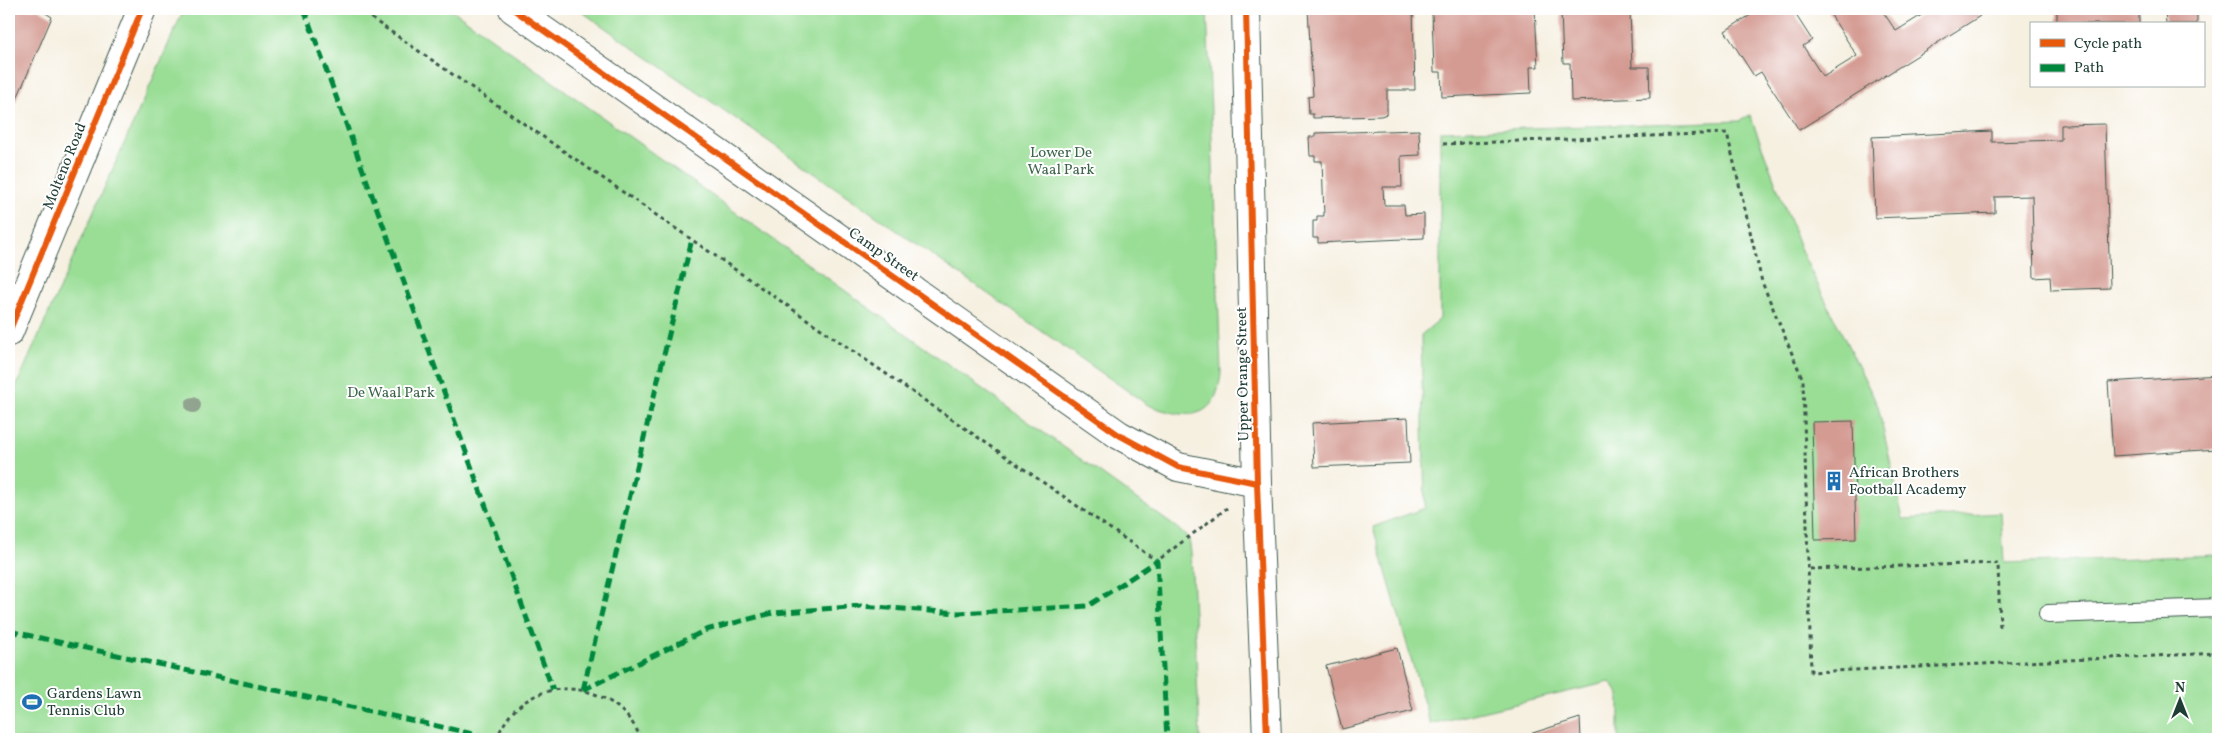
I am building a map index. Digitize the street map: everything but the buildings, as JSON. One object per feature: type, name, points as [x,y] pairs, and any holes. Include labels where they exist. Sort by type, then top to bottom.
[{"type":"street","name":"Molteno Road","points":[[9,332],[142,9]]},
{"type":"street","name":"Camp Street","points":[[513,9],[1119,435],[1178,467],[1257,483]]},
{"type":"street","name":"Upper Orange Street","points":[[1246,9],[1257,483],[1268,739]]},
{"type":"lane","points":[[2048,614],[2218,608]]},
{"type":"path","points":[[358,9],[1157,561],[1189,539],[1257,483]]},
{"type":"path","points":[[1444,144],[1727,133],[1762,282],[1803,380],[1810,570],[1811,672],[2218,653]]},
{"type":"path","points":[[1810,570],[1998,563],[2000,630]]},
{"type":"path","points":[[496,739],[505,722],[518,707],[534,697],[552,690],[583,690],[612,701],[634,723],[641,739]]},
{"type":"green space","name":"De Waal Park","points":[[184,9],[451,9],[1177,528],[1189,539],[1191,553],[1200,739],[9,739],[9,402]]},
{"type":"green space","name":"Lower De Waal Park","points":[[578,9],[1207,9],[1221,372],[1218,388],[1213,400],[1198,413],[1187,414],[1162,410],[1148,405]]},
{"type":"green space","points":[[1750,115],[1802,253],[1878,406],[1903,519],[2001,513],[2004,563],[2218,555],[2218,739],[1619,739],[1619,694],[1610,682],[1430,724],[1373,527],[1425,508],[1421,335],[1440,319],[1440,131],[1740,121]]},
{"type":"marked path","points":[[304,9],[553,690]]},
{"type":"marked path","points":[[583,690],[692,239]]},
{"type":"marked path","points":[[583,690],[706,630],[773,613],[861,606],[959,613],[1088,606],[1157,561],[1167,739]]},
{"type":"marked path","points":[[9,631],[496,739]]},
{"type":"cycle path","points":[[9,332],[142,9]]},
{"type":"cycle path","points":[[513,9],[1119,435],[1178,467],[1257,483]]},
{"type":"cycle path","points":[[1246,9],[1257,483],[1267,739]]},
{"type":"place","name":"African Brothers Football Academy","points":[[1834,481]]},
{"type":"place","name":"Gardens Lawn Tennis Club","points":[[32,702]]}]
